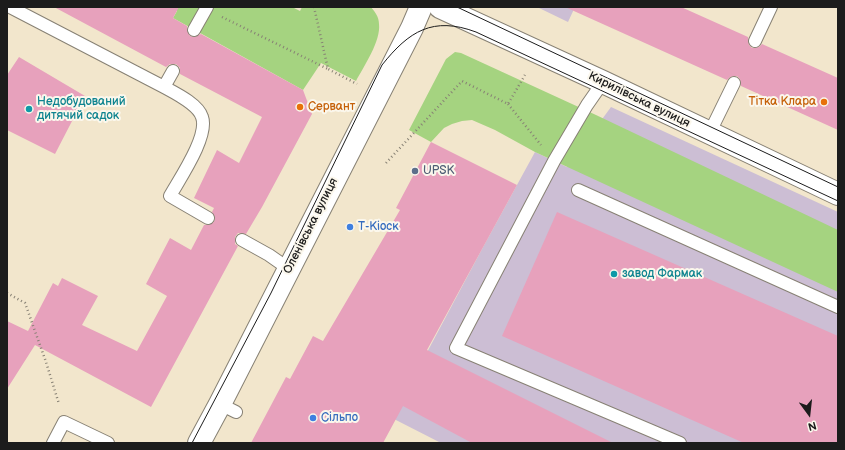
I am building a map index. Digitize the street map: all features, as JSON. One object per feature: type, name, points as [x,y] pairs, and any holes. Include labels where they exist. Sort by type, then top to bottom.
[{"type":"street","name":"Оленівська вулиця","points":[[199,443],[228,408],[289,269],[412,28],[420,7]]},
{"type":"street","name":"Кирилівська вулиця","points":[[440,7],[603,82],[709,134],[838,194]]},
{"type":"lane","points":[[10,7],[164,87],[193,105],[202,117],[203,130],[199,144],[170,196],[208,218]]},
{"type":"lane","points":[[755,40],[771,7]]},
{"type":"lane","points":[[194,30],[207,8]]},
{"type":"lane","points":[[164,87],[173,71]]},
{"type":"lane","points":[[603,82],[554,161],[456,348],[680,443]]},
{"type":"lane","points":[[709,134],[734,83]]},
{"type":"lane","points":[[578,190],[838,307]]},
{"type":"lane","points":[[242,240],[269,255],[289,269]]},
{"type":"lane","points":[[53,443],[64,422],[108,443]]},
{"type":"path","points":[[314,7],[328,69]]},
{"type":"path","points":[[207,8],[360,85]]},
{"type":"path","points":[[508,104],[525,75]]},
{"type":"path","points":[[386,163],[462,81],[508,104],[554,161]]},
{"type":"path","points":[[7,294],[25,303],[46,362],[64,422]]},
{"type":"shaded area","points":[[537,7],[575,7],[568,22]]},
{"type":"shaded area","points":[[611,107],[838,212],[838,443],[441,443],[392,418],[535,152],[567,167]]},
{"type":"green space","points":[[169,7],[292,7],[300,11],[302,7],[371,7],[378,19],[379,31],[375,46],[356,81],[321,63],[303,90],[173,18],[177,11]]},
{"type":"green space","points":[[455,52],[461,53],[596,115],[838,230],[838,292],[535,152],[495,130],[472,120],[462,121],[444,128],[431,142],[409,130],[446,59]]},
{"type":"building","points":[[54,7],[179,7],[173,18],[187,26],[190,36],[194,37],[201,34],[303,90],[312,114],[246,234],[238,233],[235,237],[235,244],[238,246],[151,407],[35,345],[7,389],[7,321],[28,331],[53,283],[58,286],[62,278],[98,296],[82,325],[137,351],[167,296],[146,284],[170,238],[191,250],[204,225],[214,222],[215,218],[212,212],[214,208],[194,198],[217,150],[239,163],[262,117],[180,74],[180,68],[176,64],[170,64],[166,67]]},
{"type":"building","points":[[565,7],[681,7],[748,37],[749,45],[752,48],[759,47],[762,44],[838,78],[838,130],[741,86],[740,79],[737,76],[730,77],[727,80]]},
{"type":"building","name":"Недобудований дитячий садок","points":[[19,57],[85,96],[55,154],[7,130],[7,75]]},
{"type":"building","points":[[431,142],[517,185],[427,350],[613,443],[472,443],[403,406],[383,443],[251,443],[286,377],[290,379],[313,336],[323,341],[400,210],[396,208]]},
{"type":"building","name":"завод Фармак","points":[[557,212],[838,336],[838,443],[744,443],[502,336]]},
{"type":"tram line","points":[[457,7],[838,187]]},
{"type":"tram line","points":[[192,443],[271,293],[382,65],[402,43],[412,35],[423,30],[434,26],[447,26],[461,27],[476,32],[838,201]]},
{"type":"place","name":"Тітка Клара","points":[[824,102]]},
{"type":"place","name":"Сервант","points":[[300,107]]},
{"type":"place","name":"Недобудований дитячий садок","points":[[29,109]]},
{"type":"place","name":"UPSK","points":[[415,171]]},
{"type":"place","name":"Т-Кіоск","points":[[350,227]]},
{"type":"place","name":"завод Фармак","points":[[614,274]]},
{"type":"place","name":"Сільпо","points":[[313,418]]}]
